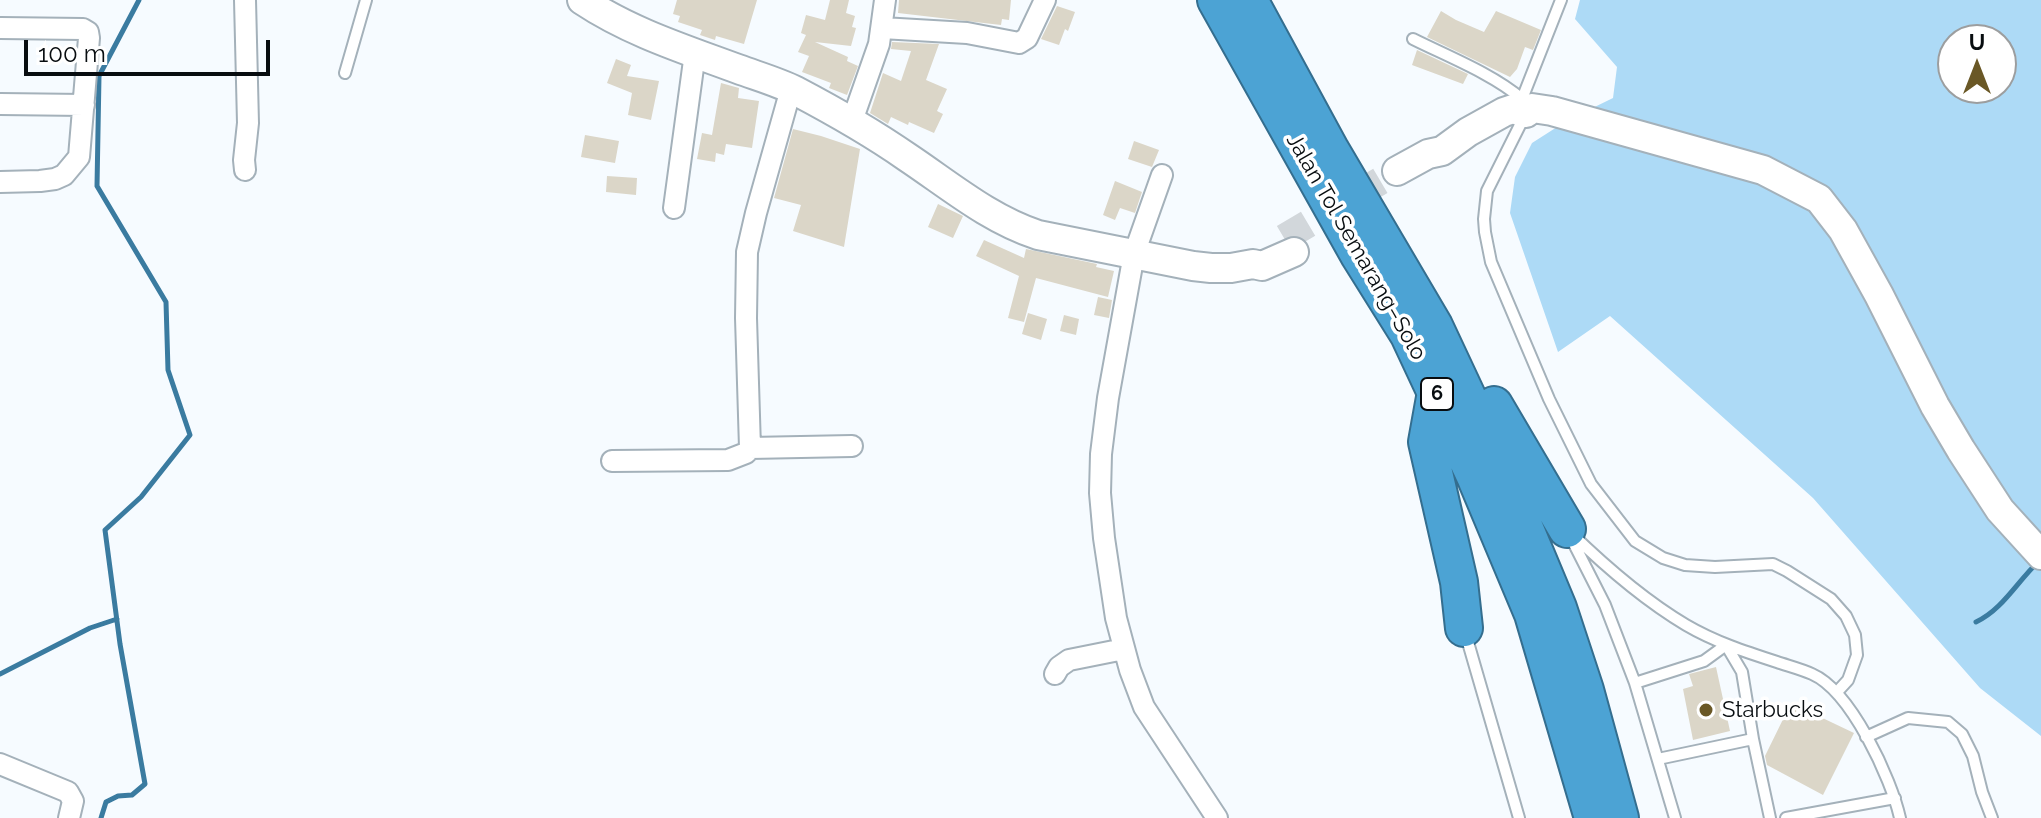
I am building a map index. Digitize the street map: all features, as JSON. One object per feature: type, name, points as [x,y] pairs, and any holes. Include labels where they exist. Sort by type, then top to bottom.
[{"type":"highway","name":"Jalan Tol Semarang–Solo","points":[[1216,0],[1359,255],[1409,335],[1475,476],[1533,614],[1593,818]]},
{"type":"highway","name":"Jalan Tol Semarang–Solo","points":[[1249,0],[1331,151],[1434,326],[1493,452],[1558,608],[1585,690],[1620,818]]},
{"type":"highway","points":[[1398,265],[1440,316],[1567,529]]},
{"type":"highway","points":[[1436,392],[1427,442],[1459,582],[1464,628]]},
{"type":"street","points":[[245,0],[248,123],[245,170]]},
{"type":"street","points":[[582,0],[648,37],[791,89],[852,121],[994,216],[1038,235],[1211,268],[1253,264],[1257,256],[1289,245]]},
{"type":"street","points":[[852,121],[882,28],[885,0]]},
{"type":"street","points":[[882,28],[967,33],[1019,43],[1027,38],[1045,0]]},
{"type":"street","points":[[0,28],[83,29],[88,32],[89,38],[79,157],[64,175],[55,179],[0,182]]},
{"type":"street","points":[[674,208],[695,53]]},
{"type":"street","points":[[612,461],[728,460],[746,453],[750,448],[747,252],[791,89]]},
{"type":"street","points":[[0,104],[84,105]]},
{"type":"street","points":[[1402,180],[1428,154],[1442,151],[1504,112],[1524,106],[1552,111],[1763,170],[1819,199],[1843,230],[1961,450],[2000,510],[2038,552]]},
{"type":"street","points":[[1162,175],[1134,254],[1108,398],[1100,493],[1116,618],[1144,707],[1217,818]]},
{"type":"street","points":[[750,448],[852,446]]},
{"type":"street","points":[[1055,674],[1069,660],[1124,649]]},
{"type":"street","points":[[0,764],[68,792],[73,801],[69,818]]},
{"type":"lane","points":[[345,73],[366,0]]},
{"type":"lane","points":[[1561,0],[1524,106],[1487,191],[1484,219],[1491,262],[1549,399],[1591,484],[1635,541],[1663,558],[1685,565],[1773,564],[1831,599],[1846,616],[1855,635],[1857,655],[1848,680],[1837,692]]},
{"type":"lane","points":[[1413,39],[1511,90],[1524,106]]},
{"type":"lane","points":[[1567,529],[1601,562],[1686,625],[1726,645],[1815,675],[1837,692],[1878,759],[1900,818]]},
{"type":"lane","points":[[1567,529],[1605,605],[1635,683],[1675,818]]},
{"type":"lane","points":[[1464,628],[1519,818]]},
{"type":"lane","points":[[1635,683],[1704,661],[1726,645]]},
{"type":"lane","points":[[1726,645],[1742,672],[1770,818]]},
{"type":"lane","points":[[1866,737],[1908,718],[1948,722],[1962,734],[1973,756],[1992,818]]},
{"type":"lane","points":[[1658,759],[1753,739]]},
{"type":"lane","points":[[1786,818],[1895,798]]},
{"type":"shaded area","points":[[1580,0],[2041,0],[2041,736],[1980,688],[1813,498],[1610,316],[1558,352],[1510,213],[1515,177],[1532,143],[1568,120],[1613,98],[1617,67],[1575,19]]},
{"type":"building","points":[[677,0],[757,0],[744,44],[700,35],[702,30],[678,22],[680,16],[673,14]]},
{"type":"building","points":[[830,0],[849,0],[846,13],[855,16],[852,27],[856,28],[851,46],[815,42],[848,57],[847,61],[858,66],[847,95],[829,88],[831,83],[802,72],[809,56],[798,52],[806,35],[801,33],[806,15],[825,20]]},
{"type":"building","points":[[899,0],[1011,0],[1009,20],[1002,19],[1001,25],[898,13]]},
{"type":"building","points":[[1057,6],[1075,12],[1059,45],[1041,39]]},
{"type":"building","points":[[1441,11],[1484,32],[1496,11],[1541,30],[1533,50],[1525,47],[1517,69],[1510,77],[1427,37]]},
{"type":"building","points":[[892,42],[939,44],[926,80],[947,89],[937,111],[943,114],[934,133],[891,117],[888,124],[870,113],[883,73],[901,81],[911,51],[891,49]]},
{"type":"building","points":[[1417,50],[1468,74],[1463,84],[1412,65]]},
{"type":"building","points":[[616,59],[631,65],[627,76],[659,81],[651,120],[628,115],[632,93],[607,83]]},
{"type":"building","points":[[721,83],[739,88],[738,98],[759,101],[752,148],[726,144],[724,155],[716,153],[715,162],[697,159],[702,133],[712,135]]},
{"type":"building","points":[[793,129],[860,149],[844,247],[793,231],[801,205],[774,198]]},
{"type":"building","points":[[585,135],[619,141],[615,163],[581,157]]},
{"type":"building","points":[[1134,141],[1159,150],[1152,167],[1128,159]]},
{"type":"building","points":[[607,176],[637,178],[636,195],[606,192]]},
{"type":"building","points":[[1115,181],[1142,192],[1135,213],[1120,208],[1115,220],[1103,215]]},
{"type":"building","points":[[938,204],[963,216],[953,238],[928,227]]},
{"type":"building","points":[[984,240],[1024,258],[1026,249],[1097,264],[1096,267],[1114,271],[1108,297],[1036,278],[1024,322],[1008,318],[1019,276],[976,256]]},
{"type":"building","points":[[1098,297],[1112,300],[1109,318],[1094,315]]},
{"type":"building","points":[[1028,313],[1047,319],[1041,340],[1022,334]]},
{"type":"building","points":[[1064,315],[1079,319],[1076,335],[1060,331]]},
{"type":"building","name":"Starbucks","points":[[1716,667],[1730,731],[1693,740],[1683,689],[1693,686],[1689,674]]},
{"type":"building","points":[[1791,703],[1854,733],[1823,795],[1767,765],[1765,756]]},
{"type":"waterway","points":[[101,818],[106,802],[118,796],[132,795],[145,784],[120,644],[105,530],[141,497],[190,435],[168,370],[166,302],[97,186],[99,76],[139,0]]},
{"type":"waterway","points":[[1976,622],[2002,603],[2038,562]]},
{"type":"waterway","points":[[0,674],[90,628],[117,619]]},
{"type":"tunnel","points":[[1284,238],[1397,171]]},
{"type":"place","name":"Starbucks","points":[[1706,710]]}]
